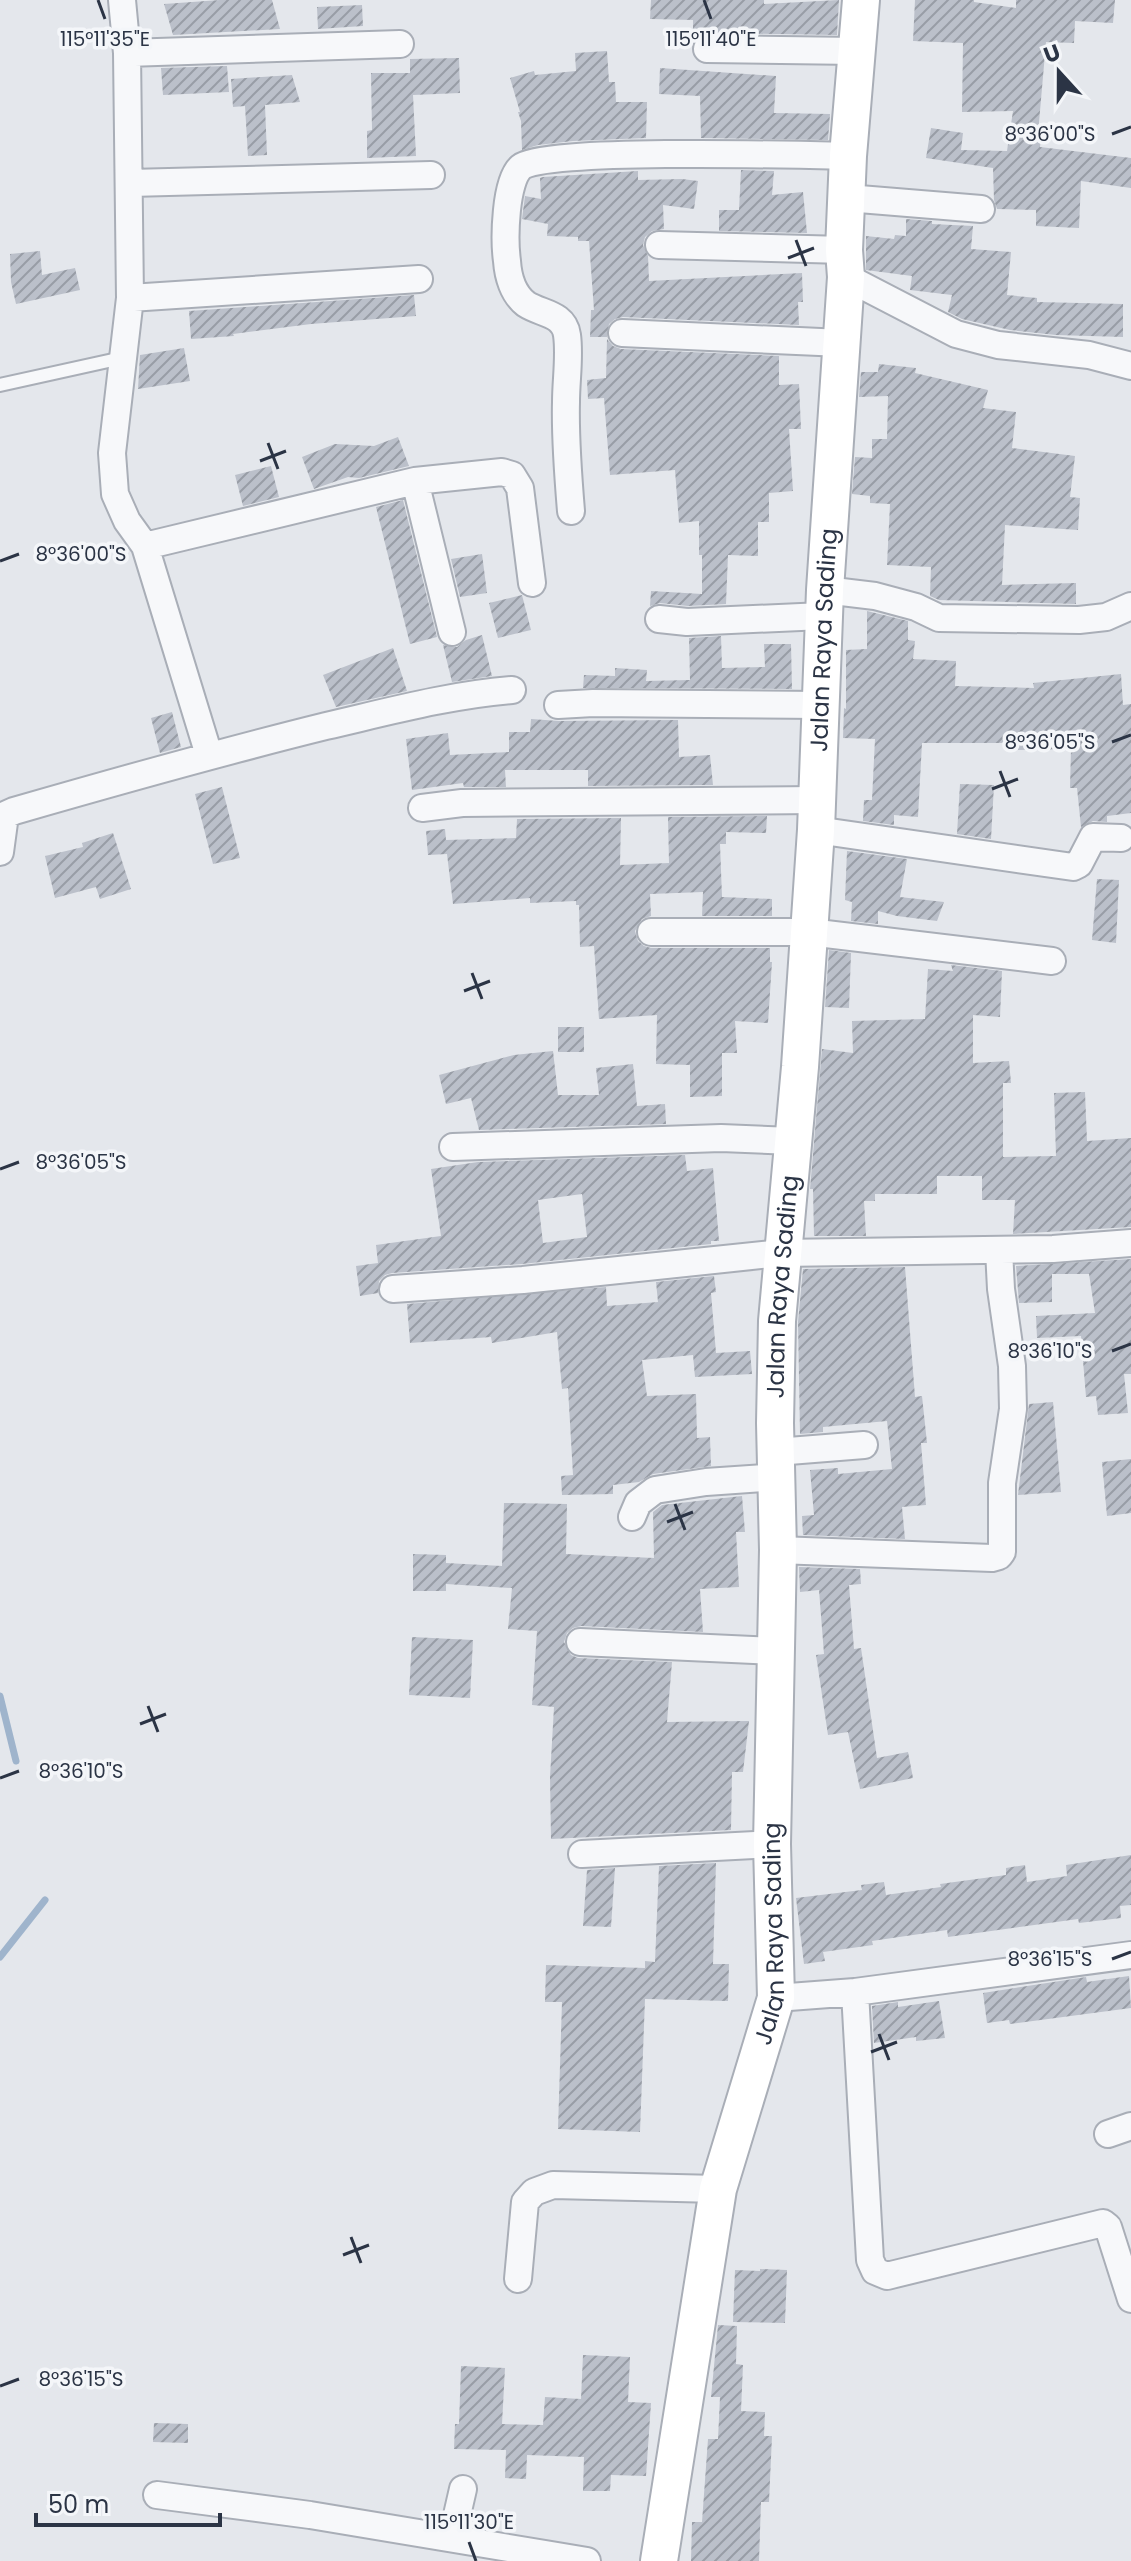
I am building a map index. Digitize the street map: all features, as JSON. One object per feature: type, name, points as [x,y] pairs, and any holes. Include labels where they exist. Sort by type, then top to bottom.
[{"type":"street","points":[[122,0],[127,53],[130,298],[112,453],[115,494],[127,521],[145,546],[209,755]]},
{"type":"street","name":"Jalan Raya Sading","points":[[659,2561],[718,2189],[776,1998],[772,1844],[778,1550],[777,1321],[817,815],[824,603],[842,343],[848,156],[861,0]]},
{"type":"street","points":[[127,53],[400,44]]},
{"type":"street","points":[[707,49],[857,51]]},
{"type":"street","points":[[571,511],[565,406],[567,333],[559,319],[526,304],[515,292],[506,260],[506,223],[511,185],[518,169],[529,162],[597,156],[848,156]]},
{"type":"street","points":[[130,183],[431,175]]},
{"type":"street","points":[[847,198],[981,209]]},
{"type":"street","points":[[659,245],[699,244],[845,264],[956,334],[998,345],[1089,355],[1131,366]]},
{"type":"street","points":[[130,298],[419,279]]},
{"type":"street","points":[[622,333],[842,343]]},
{"type":"street","points":[[145,546],[415,481],[502,472],[512,475],[520,488],[532,583]]},
{"type":"street","points":[[415,481],[452,632]]},
{"type":"street","points":[[659,619],[687,622],[875,596],[916,607],[939,618],[1079,620],[1106,617],[1131,606]]},
{"type":"street","points":[[0,852],[5,815],[209,755],[425,704],[478,693],[512,690]]},
{"type":"street","points":[[558,705],[820,705]]},
{"type":"street","points":[[422,808],[462,803],[817,815],[1073,867],[1079,864],[1093,837],[1121,838]]},
{"type":"street","points":[[651,932],[809,932],[1052,961]]},
{"type":"street","points":[[453,1147],[721,1138],[792,1141]]},
{"type":"street","points":[[393,1289],[523,1280],[781,1253],[1053,1249],[1131,1243]]},
{"type":"street","points":[[778,1550],[992,1558],[1002,1552],[1002,1483],[1013,1409],[1012,1366],[999,1250]]},
{"type":"street","points":[[632,1517],[638,1503],[655,1490],[706,1482],[864,1445]]},
{"type":"street","points":[[580,1642],[776,1651]]},
{"type":"street","points":[[582,1854],[772,1844]]},
{"type":"street","points":[[776,1998],[855,1992],[1131,1955]]},
{"type":"street","points":[[855,1992],[870,2260],[875,2271],[887,2276],[1103,2223],[1108,2227],[1131,2299]]},
{"type":"street","points":[[518,2279],[525,2202],[534,2192],[553,2185],[718,2189]]},
{"type":"street","points":[[452,2537],[463,2489]]},
{"type":"street","points":[[157,2495],[452,2537],[587,2561]]},
{"type":"lane","points":[[0,385],[122,358]]},
{"type":"building","points":[[272,0],[280,29],[173,35],[164,4]]},
{"type":"building","points":[[651,0],[764,0],[764,4],[839,0],[837,35],[707,33],[693,42],[693,20],[650,19]]},
{"type":"building","points":[[915,0],[974,0],[1016,8],[1016,0],[1115,0],[1113,23],[1075,21],[1074,43],[1046,42],[1038,134],[1041,136],[1040,147],[1131,158],[1131,188],[1081,181],[1079,228],[1036,226],[1036,210],[997,209],[993,168],[926,158],[931,128],[963,133],[961,150],[1007,151],[1013,111],[962,112],[963,43],[913,41]]},
{"type":"building","points":[[362,5],[363,26],[318,29],[317,7]]},
{"type":"building","points":[[607,51],[609,82],[615,82],[616,102],[647,102],[646,138],[573,141],[522,150],[520,112],[510,78],[534,71],[535,75],[576,71],[575,53]]},
{"type":"building","points":[[459,58],[460,93],[413,95],[416,156],[367,158],[367,131],[372,130],[371,73],[410,73],[410,59]]},
{"type":"building","points":[[227,66],[229,92],[163,95],[161,68]]},
{"type":"building","points":[[660,68],[776,76],[774,113],[830,114],[828,140],[701,138],[700,96],[659,94]]},
{"type":"building","points":[[292,75],[300,102],[265,105],[267,155],[248,156],[245,106],[233,107],[231,79]]},
{"type":"building","points":[[741,170],[774,171],[772,195],[803,192],[807,233],[719,231],[719,210],[739,210]]},
{"type":"building","points":[[638,171],[638,180],[698,181],[694,209],[663,205],[664,229],[652,231],[645,237],[643,245],[648,256],[649,281],[802,273],[803,302],[798,302],[799,325],[623,317],[609,324],[607,337],[590,337],[591,310],[594,310],[589,241],[578,241],[578,237],[547,236],[548,224],[522,219],[525,196],[541,199],[540,178],[543,177]]},
{"type":"building","points":[[906,219],[973,226],[971,249],[1011,252],[1007,295],[1037,298],[1037,302],[1123,304],[1123,337],[1010,330],[962,319],[948,312],[952,295],[910,290],[912,276],[866,270],[866,236],[894,239],[895,235],[906,236]]},
{"type":"building","points":[[40,251],[42,275],[75,268],[80,290],[16,304],[10,254]]},
{"type":"building","points":[[414,295],[416,316],[311,324],[191,339],[189,311]]},
{"type":"building","points":[[607,339],[621,349],[779,356],[779,385],[799,384],[801,429],[789,429],[793,491],[769,493],[769,522],[758,522],[758,556],[728,555],[726,604],[688,606],[660,603],[650,606],[651,591],[702,594],[699,521],[679,523],[675,470],[610,475],[604,398],[588,399],[587,380],[606,378]]},
{"type":"building","points":[[184,348],[190,381],[138,389],[140,355]]},
{"type":"building","points":[[879,364],[916,368],[915,373],[988,390],[983,408],[1016,412],[1012,448],[1075,456],[1070,497],[1080,498],[1078,530],[1005,525],[1002,585],[1076,583],[1076,604],[939,600],[930,596],[931,567],[887,565],[890,504],[870,503],[870,496],[852,494],[855,457],[872,458],[872,439],[887,439],[888,396],[859,397],[861,372],[878,372]]},
{"type":"building","points":[[398,437],[409,466],[359,478],[348,477],[314,489],[302,457],[335,444],[374,446]]},
{"type":"building","points":[[271,466],[279,497],[243,506],[235,475]]},
{"type":"building","points":[[403,500],[437,637],[410,644],[376,507]]},
{"type":"building","points":[[482,554],[487,593],[460,597],[451,559]]},
{"type":"building","points":[[522,595],[531,630],[498,638],[489,603]]},
{"type":"building","points":[[867,611],[908,621],[908,640],[915,641],[913,659],[956,661],[955,686],[1034,688],[1033,683],[1121,674],[1123,705],[1131,704],[1131,813],[1107,816],[1107,822],[1093,821],[1081,827],[1077,788],[1070,788],[1071,749],[1018,750],[1018,743],[922,743],[918,817],[894,815],[894,825],[863,821],[864,800],[872,800],[875,739],[843,738],[846,650],[867,649]]},
{"type":"building","points":[[482,635],[492,676],[452,682],[443,645],[457,647],[466,640]]},
{"type":"building","points":[[721,636],[722,668],[765,667],[764,644],[791,644],[792,689],[583,688],[584,675],[615,676],[615,668],[647,670],[646,681],[690,680],[689,638]]},
{"type":"building","points":[[393,648],[407,691],[336,707],[323,675]]},
{"type":"building","points":[[172,712],[181,747],[160,753],[151,718]]},
{"type":"building","points":[[531,719],[678,720],[679,757],[710,755],[713,785],[588,786],[588,770],[505,770],[506,787],[464,787],[463,783],[412,790],[406,739],[448,733],[450,755],[509,752],[509,732],[530,732]]},
{"type":"building","points":[[960,784],[994,785],[991,839],[957,834]]},
{"type":"building","points":[[222,787],[240,858],[213,864],[195,794]]},
{"type":"building","points":[[767,816],[766,833],[726,832],[726,844],[720,844],[722,897],[772,899],[772,916],[702,916],[703,892],[650,894],[651,916],[642,919],[635,931],[638,941],[651,948],[770,948],[768,1023],[735,1021],[737,1053],[722,1053],[722,1096],[690,1097],[690,1065],[656,1064],[657,1015],[599,1019],[594,946],[580,947],[579,905],[576,901],[530,903],[530,898],[453,904],[447,854],[428,855],[426,831],[445,829],[446,840],[516,838],[517,819],[621,818],[620,865],[669,863],[668,817]]},
{"type":"building","points":[[113,833],[131,889],[100,899],[96,887],[55,898],[45,856],[83,847],[82,843]]},
{"type":"building","points":[[847,851],[907,859],[900,897],[944,902],[937,921],[878,911],[878,924],[851,921],[852,902],[845,900]]},
{"type":"building","points":[[1097,879],[1119,880],[1116,943],[1092,940]]},
{"type":"building","points":[[829,950],[851,953],[849,1008],[825,1007]]},
{"type":"building","points":[[951,965],[1002,971],[1000,1017],[973,1015],[973,1063],[1009,1061],[1011,1083],[1003,1083],[1003,1157],[1056,1156],[1054,1093],[1085,1092],[1087,1141],[1131,1138],[1131,1227],[1013,1234],[1015,1200],[982,1200],[982,1176],[937,1176],[937,1194],[875,1194],[875,1201],[864,1201],[866,1236],[814,1236],[813,1189],[810,1189],[822,1049],[853,1053],[852,1021],[925,1019],[928,969],[953,971]]},
{"type":"building","points":[[558,1027],[584,1027],[584,1052],[558,1052]]},
{"type":"building","points":[[553,1051],[558,1095],[599,1095],[596,1068],[633,1064],[637,1106],[665,1104],[666,1124],[479,1130],[471,1098],[446,1104],[439,1075],[514,1055]]},
{"type":"building","points":[[685,1155],[687,1171],[713,1168],[719,1241],[522,1264],[392,1273],[379,1281],[378,1293],[360,1296],[356,1266],[378,1263],[376,1245],[441,1236],[431,1169],[478,1162]],"holes":[[[582,1194],[587,1237],[543,1243],[538,1200]]]},
{"type":"building","points":[[1131,1259],[1131,1374],[1124,1374],[1128,1413],[1098,1415],[1096,1396],[1086,1397],[1081,1336],[1037,1338],[1036,1316],[1095,1313],[1089,1274],[1052,1274],[1052,1302],[1019,1303],[1016,1266]]},
{"type":"building","points":[[905,1267],[915,1397],[922,1396],[927,1443],[921,1443],[926,1505],[902,1507],[905,1539],[803,1535],[802,1516],[814,1515],[810,1470],[838,1468],[838,1474],[892,1469],[887,1421],[823,1427],[823,1432],[800,1434],[798,1322],[803,1269]]},
{"type":"building","points":[[714,1276],[716,1292],[711,1293],[716,1353],[750,1351],[752,1374],[695,1377],[693,1355],[642,1360],[647,1396],[696,1394],[697,1438],[710,1437],[711,1466],[653,1474],[639,1482],[613,1485],[613,1494],[562,1495],[561,1476],[573,1475],[568,1388],[562,1389],[557,1332],[492,1343],[491,1337],[410,1343],[407,1304],[606,1287],[607,1306],[658,1302],[656,1282]]},
{"type":"building","points":[[1053,1402],[1061,1492],[1018,1495],[1029,1404]]},
{"type":"building","points":[[1131,1459],[1131,1513],[1107,1516],[1102,1462]]},
{"type":"building","points":[[742,1496],[745,1532],[736,1532],[739,1587],[700,1589],[703,1632],[581,1626],[567,1633],[564,1642],[571,1655],[578,1658],[672,1662],[667,1722],[749,1721],[743,1772],[732,1772],[731,1830],[551,1839],[550,1777],[554,1707],[532,1705],[537,1631],[508,1629],[512,1588],[446,1584],[446,1591],[413,1591],[413,1554],[446,1555],[446,1563],[502,1566],[504,1503],[567,1504],[566,1554],[654,1558],[653,1512],[662,1505]]},
{"type":"building","points":[[799,1567],[860,1569],[861,1584],[849,1585],[854,1649],[861,1648],[877,1758],[908,1752],[913,1778],[860,1789],[848,1732],[828,1735],[816,1655],[824,1654],[819,1590],[800,1592]]},
{"type":"building","points":[[412,1637],[473,1640],[470,1698],[409,1695]]},
{"type":"building","points":[[1131,1855],[1131,1905],[1120,1906],[1121,1918],[1079,1923],[1078,1919],[948,1937],[947,1930],[823,1952],[825,1961],[804,1964],[796,1898],[862,1890],[861,1885],[884,1882],[886,1895],[1006,1875],[1006,1868],[1025,1865],[1027,1882],[1067,1876],[1066,1865]]},
{"type":"building","points":[[716,1863],[713,1964],[729,1964],[728,2001],[645,1999],[640,2132],[558,2129],[562,2002],[545,2002],[546,1965],[645,1968],[645,1961],[655,1962],[659,1866]]},
{"type":"building","points":[[615,1868],[611,1927],[583,1926],[587,1870]]},
{"type":"building","points":[[1129,1976],[1131,2008],[1010,2024],[1009,2020],[987,2023],[983,1993],[1086,1977],[1087,1982]]},
{"type":"building","points":[[939,2001],[945,2038],[916,2041],[916,2037],[874,2043],[872,2006],[898,2002],[898,2007]]},
{"type":"building","points":[[735,2270],[787,2270],[785,2323],[733,2322]]},
{"type":"building","points":[[718,2325],[737,2326],[736,2364],[743,2365],[741,2411],[765,2412],[764,2436],[772,2436],[769,2502],[761,2502],[759,2561],[691,2561],[692,2522],[702,2522],[708,2439],[718,2439],[720,2397],[711,2397]]},
{"type":"building","points":[[583,2355],[630,2357],[628,2402],[651,2403],[646,2476],[611,2475],[610,2491],[583,2491],[584,2457],[527,2455],[526,2479],[505,2478],[506,2450],[454,2449],[455,2424],[459,2424],[461,2366],[505,2368],[502,2424],[543,2425],[545,2397],[581,2399]]},
{"type":"building","points":[[154,2423],[188,2424],[188,2443],[153,2442]]},
{"type":"waterway","points":[[0,1696],[16,1761]]},
{"type":"waterway","points":[[0,1957],[45,1900]]}]
